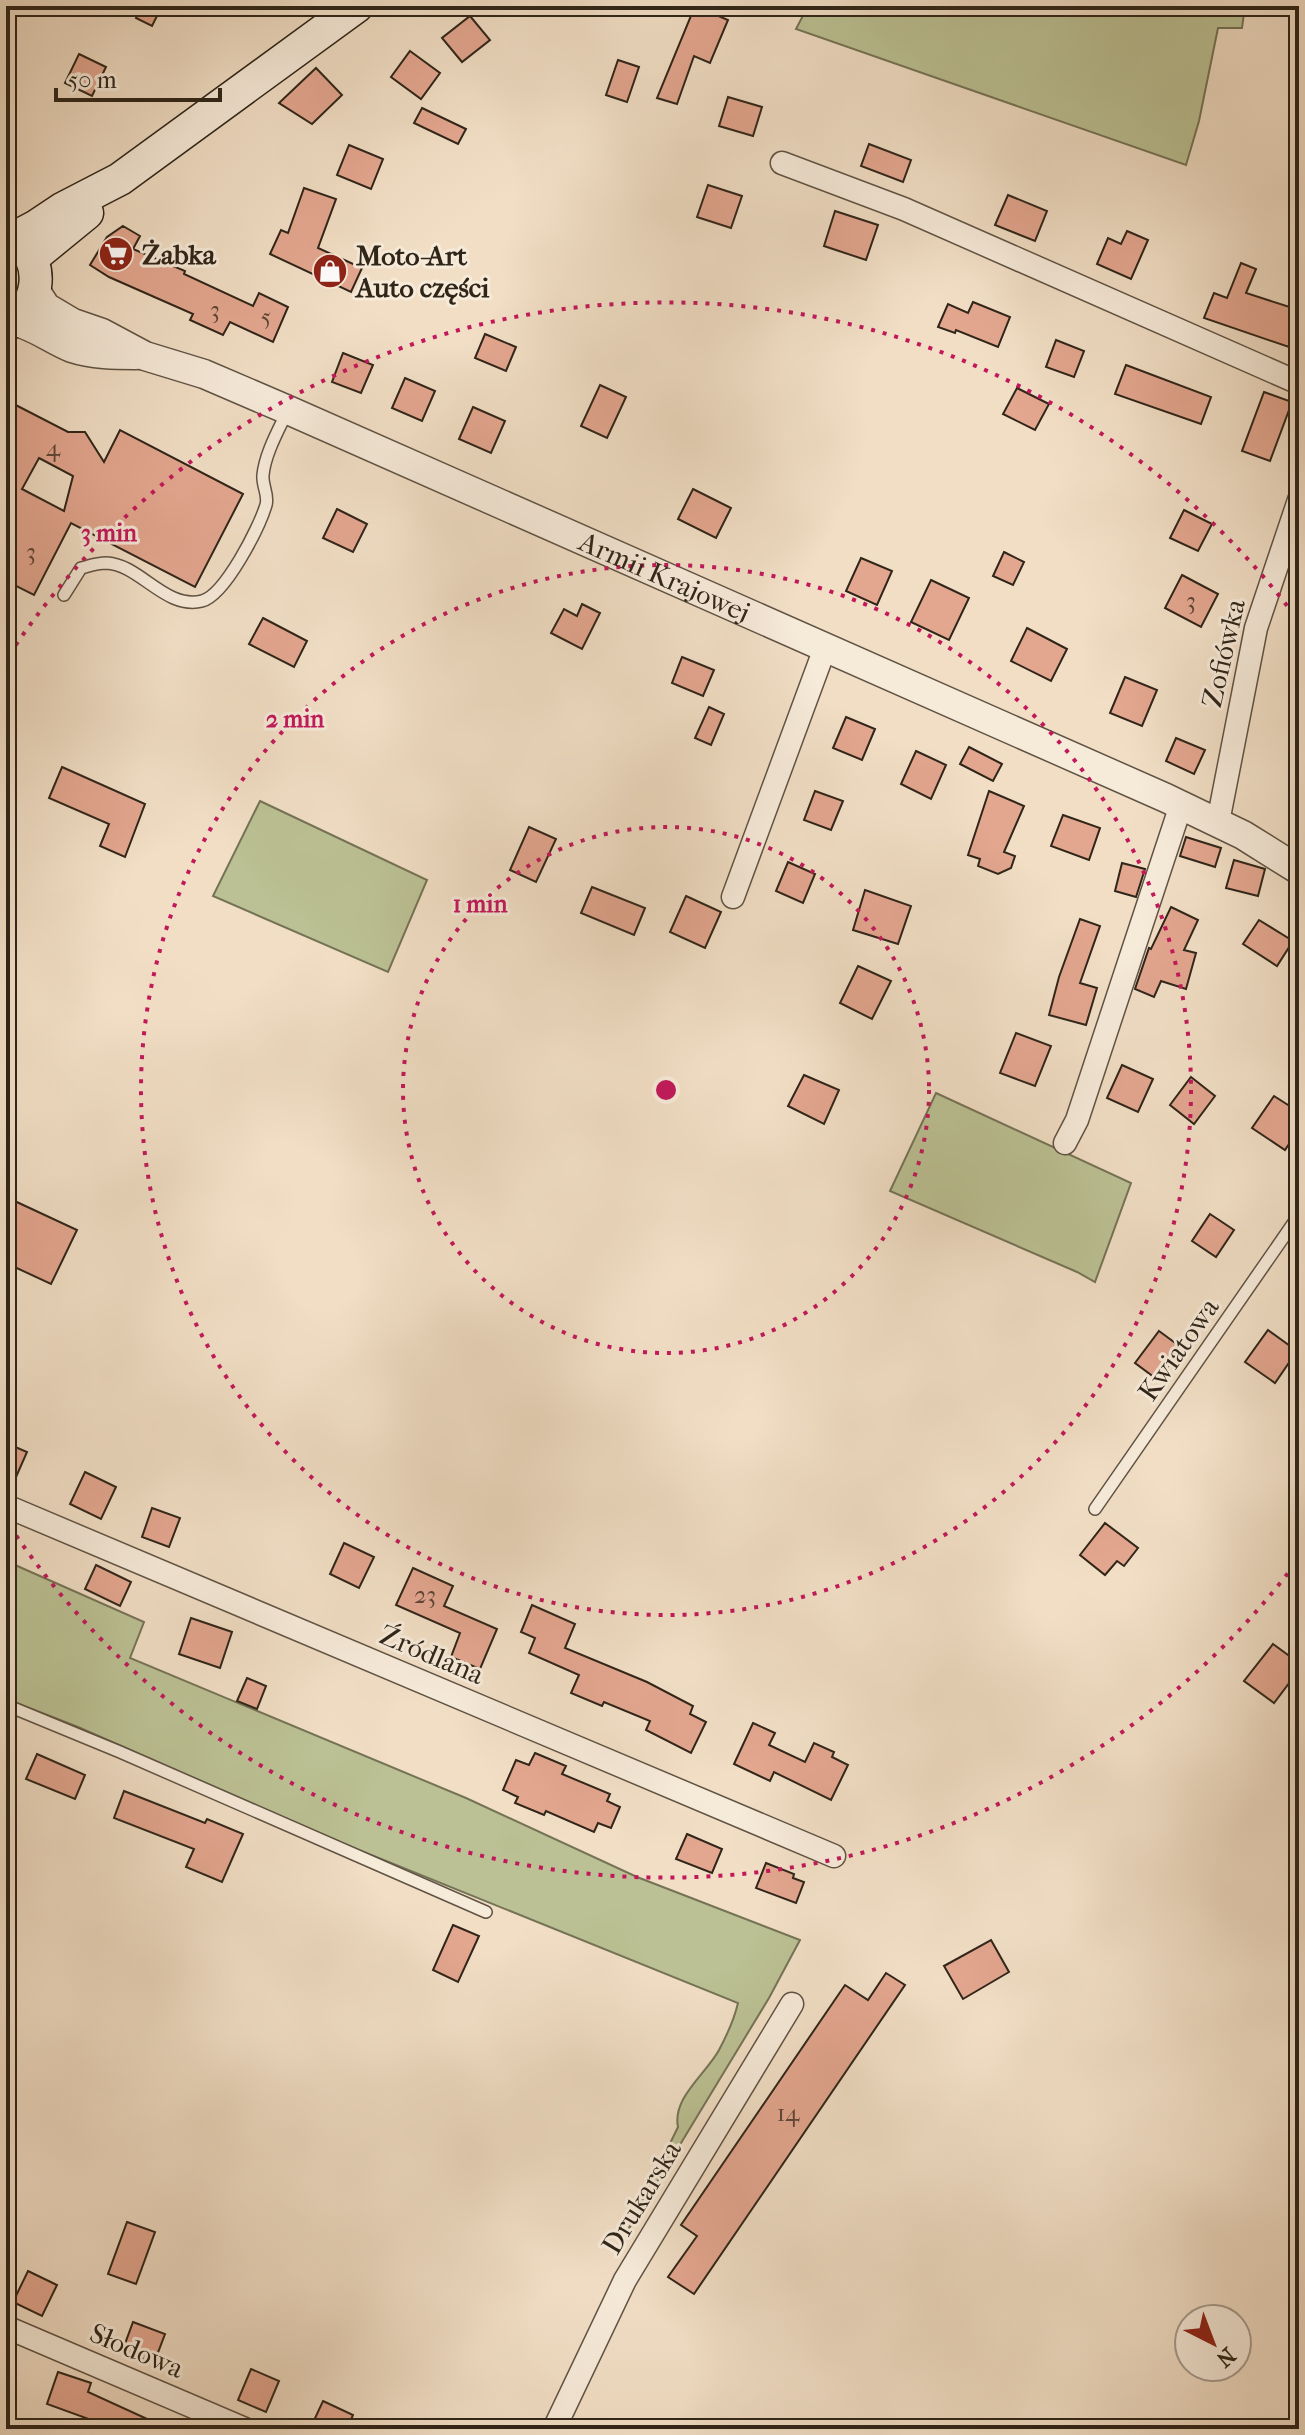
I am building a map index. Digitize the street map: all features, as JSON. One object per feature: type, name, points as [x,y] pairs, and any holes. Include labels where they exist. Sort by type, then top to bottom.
[{"type":"main road","points":[[10,323],[31,302],[22,255],[35,227],[120,179],[357,6]]},
{"type":"street","points":[[782,163],[904,209],[1299,383]]},
{"type":"street","name":"Armii Krajowej","points":[[22,255],[41,301],[60,317],[102,333],[145,356],[204,374],[288,410],[1181,805],[1218,822],[1299,870]]},
{"type":"street","name":"Armii Krajowej","points":[[10,323],[32,327],[76,349],[96,354],[145,356]]},
{"type":"street","name":"Zofiówka","points":[[1218,822],[1256,628],[1299,500]]},
{"type":"street","points":[[733,897],[825,648]]},
{"type":"street","points":[[1065,1143],[1077,1120],[1181,805]]},
{"type":"street","name":"Źródlana","points":[[6,1506],[834,1856]]},
{"type":"street","name":"Drukarska","points":[[554,2429],[625,2280],[792,2004]]},
{"type":"street","name":"Słodowa","points":[[6,2327],[245,2429]]},
{"type":"lane","points":[[64,595],[81,568],[107,563],[121,567],[184,601],[203,600],[216,593],[261,520],[268,501],[263,476],[275,436],[288,410]]},
{"type":"lane","name":"Kwiatowa","points":[[1095,1509],[1299,1215]]},
{"type":"lane","points":[[6,1705],[486,1912]]},
{"type":"green space","points":[[808,6],[1245,6],[1242,28],[1218,28],[1199,121],[1186,165],[796,29]]},
{"type":"green space","points":[[260,801],[427,880],[388,972],[213,896]]},
{"type":"green space","points":[[936,1093],[1131,1183],[1095,1282],[890,1191]]},
{"type":"green space","points":[[6,1561],[144,1622],[130,1658],[466,1798],[637,1877],[800,1940],[769,1998],[627,2232],[678,2127],[680,2106],[719,2050],[738,2003],[354,1848],[78,1727],[6,1699]]},
{"type":"building","points":[[142,6],[162,6],[152,26],[136,18]]},
{"type":"building","points":[[695,6],[728,20],[710,63],[694,56],[677,104],[657,98]]},
{"type":"building","points":[[470,16],[490,40],[462,62],[442,38]]},
{"type":"building","points":[[410,51],[440,73],[421,99],[391,77]]},
{"type":"building","points":[[79,54],[106,67],[92,96],[65,83]]},
{"type":"building","points":[[618,60],[639,67],[627,102],[606,95]]},
{"type":"building","points":[[316,68],[342,95],[312,124],[279,103]]},
{"type":"building","points":[[728,97],[762,107],[753,136],[719,126]]},
{"type":"building","points":[[422,108],[466,129],[458,144],[414,123]]},
{"type":"building","points":[[869,144],[911,160],[903,182],[861,166]]},
{"type":"building","points":[[349,145],[383,159],[371,189],[337,175]]},
{"type":"building","points":[[708,185],[742,196],[731,228],[697,217]]},
{"type":"building","points":[[304,188],[336,199],[318,248],[362,268],[351,292],[270,254],[281,230],[288,233]]},
{"type":"building","points":[[1008,195],[1047,211],[1035,241],[995,225]]},
{"type":"building","points":[[835,211],[878,225],[866,260],[824,246]]},
{"type":"building","points":[[123,226],[140,236],[133,249],[185,271],[184,274],[253,306],[259,293],[288,307],[273,342],[230,322],[223,335],[190,320],[193,314],[109,277],[90,265],[107,237]]},
{"type":"building","points":[[1127,231],[1148,240],[1131,279],[1097,264],[1108,238],[1121,244]]},
{"type":"building","points":[[1241,263],[1256,269],[1246,293],[1299,310],[1299,328],[1292,348],[1204,318],[1214,293],[1227,298]]},
{"type":"building","points":[[973,302],[1010,317],[998,347],[956,330],[955,333],[938,327],[948,304],[968,313]]},
{"type":"building","points":[[485,334],[516,347],[506,371],[475,358]]},
{"type":"building","points":[[1056,340],[1084,351],[1074,377],[1046,367]]},
{"type":"building","points":[[343,353],[373,365],[361,393],[332,382]]},
{"type":"building","points":[[1126,365],[1211,397],[1201,424],[1115,394]]},
{"type":"building","points":[[405,378],[435,391],[422,421],[392,408]]},
{"type":"building","points":[[600,385],[626,397],[607,438],[581,426]]},
{"type":"building","points":[[1017,388],[1049,404],[1035,430],[1003,414]]},
{"type":"building","points":[[1264,392],[1292,402],[1270,461],[1242,451]]},
{"type":"building","points":[[6,400],[68,432],[85,432],[104,462],[120,430],[243,494],[195,587],[71,523],[34,595],[6,581]],"holes":[[[39,458],[73,476],[64,511],[22,489]]]},
{"type":"building","points":[[473,407],[505,421],[491,453],[459,439]]},
{"type":"building","points":[[693,489],[731,508],[716,538],[678,519]]},
{"type":"building","points":[[337,509],[367,524],[353,552],[323,538]]},
{"type":"building","points":[[1184,510],[1212,524],[1198,551],[1170,538]]},
{"type":"building","points":[[1004,552],[1024,562],[1013,585],[993,576]]},
{"type":"building","points":[[861,558],[892,571],[877,605],[846,591]]},
{"type":"building","points":[[1182,575],[1218,594],[1201,627],[1165,608]]},
{"type":"building","points":[[931,580],[969,598],[949,640],[911,622]]},
{"type":"building","points":[[582,604],[600,613],[582,649],[551,633],[564,609],[577,616]]},
{"type":"building","points":[[263,618],[307,641],[294,667],[249,644]]},
{"type":"building","points":[[1027,628],[1067,649],[1051,681],[1011,661]]},
{"type":"building","points":[[682,657],[714,670],[703,696],[672,683]]},
{"type":"building","points":[[1125,677],[1157,690],[1142,726],[1110,713]]},
{"type":"building","points":[[709,707],[724,714],[711,745],[695,738]]},
{"type":"building","points":[[846,717],[875,729],[862,760],[833,748]]},
{"type":"building","points":[[1176,738],[1205,750],[1194,774],[1166,761]]},
{"type":"building","points":[[969,747],[1002,764],[993,781],[960,764]]},
{"type":"building","points":[[916,751],[946,765],[931,799],[901,784]]},
{"type":"building","points":[[62,767],[145,804],[125,857],[100,846],[109,824],[49,798]]},
{"type":"building","points":[[815,791],[843,801],[831,830],[804,820]]},
{"type":"building","points":[[989,791],[1024,806],[1004,852],[1015,856],[1011,868],[998,874],[978,866],[980,859],[968,855]]},
{"type":"building","points":[[1063,815],[1100,828],[1089,860],[1051,846]]},
{"type":"building","points":[[529,827],[556,839],[536,882],[510,870]]},
{"type":"building","points":[[1186,837],[1221,848],[1215,867],[1180,856]]},
{"type":"building","points":[[1234,860],[1265,869],[1258,896],[1226,888]]},
{"type":"building","points":[[788,862],[815,874],[803,903],[776,891]]},
{"type":"building","points":[[1122,863],[1145,869],[1136,897],[1115,891]]},
{"type":"building","points":[[592,887],[645,908],[634,935],[581,913]]},
{"type":"building","points":[[865,890],[911,906],[898,944],[853,930]]},
{"type":"building","points":[[686,896],[721,912],[705,948],[670,932]]},
{"type":"building","points":[[1171,907],[1198,920],[1184,950],[1196,953],[1186,989],[1161,981],[1154,997],[1135,989],[1149,948]]},
{"type":"building","points":[[1080,919],[1100,926],[1080,983],[1097,988],[1086,1025],[1049,1015]]},
{"type":"building","points":[[1259,920],[1293,941],[1277,966],[1243,944]]},
{"type":"building","points":[[858,966],[891,981],[872,1019],[840,1003]]},
{"type":"building","points":[[1016,1033],[1051,1046],[1035,1086],[1000,1073]]},
{"type":"building","points":[[1122,1065],[1153,1079],[1138,1112],[1107,1098]]},
{"type":"building","points":[[804,1075],[839,1090],[824,1124],[788,1106]]},
{"type":"building","points":[[1191,1077],[1215,1096],[1194,1124],[1170,1105]]},
{"type":"building","points":[[1274,1096],[1299,1112],[1299,1129],[1285,1150],[1252,1128]]},
{"type":"building","points":[[6,1197],[77,1230],[51,1284],[6,1263]]},
{"type":"building","points":[[1210,1214],[1234,1230],[1216,1257],[1192,1241]]},
{"type":"building","points":[[1268,1330],[1297,1351],[1275,1383],[1245,1362]]},
{"type":"building","points":[[1159,1331],[1182,1348],[1158,1380],[1135,1363]]},
{"type":"building","points":[[6,1443],[27,1452],[9,1493],[6,1492]]},
{"type":"building","points":[[85,1472],[116,1487],[101,1519],[70,1504]]},
{"type":"building","points":[[152,1508],[180,1518],[169,1547],[142,1537]]},
{"type":"building","points":[[1105,1523],[1138,1548],[1124,1566],[1117,1561],[1105,1575],[1080,1555]]},
{"type":"building","points":[[344,1543],[374,1557],[359,1588],[330,1574]]},
{"type":"building","points":[[96,1565],[131,1582],[120,1606],[85,1589]]},
{"type":"building","points":[[413,1568],[453,1586],[444,1606],[497,1629],[480,1669],[451,1657],[460,1633],[396,1605]]},
{"type":"building","points":[[532,1605],[575,1624],[565,1648],[647,1682],[693,1706],[690,1714],[706,1722],[691,1753],[646,1730],[650,1721],[604,1702],[602,1706],[571,1693],[579,1675],[529,1653],[535,1638],[521,1632]]},
{"type":"building","points":[[191,1618],[232,1632],[220,1668],[179,1654]]},
{"type":"building","points":[[1273,1644],[1299,1663],[1299,1670],[1274,1703],[1244,1681]]},
{"type":"building","points":[[247,1678],[266,1686],[257,1709],[237,1701]]},
{"type":"building","points":[[753,1723],[775,1733],[769,1745],[805,1762],[814,1743],[834,1752],[832,1757],[848,1765],[831,1800],[774,1772],[770,1781],[734,1764]]},
{"type":"building","points":[[535,1753],[566,1766],[562,1774],[610,1794],[607,1801],[620,1807],[611,1828],[598,1823],[594,1832],[546,1811],[544,1815],[515,1803],[518,1797],[503,1790],[516,1760],[529,1765]]},
{"type":"building","points":[[37,1754],[85,1775],[75,1799],[26,1779]]},
{"type":"building","points":[[124,1791],[205,1823],[207,1819],[243,1834],[222,1882],[186,1867],[194,1849],[114,1818]]},
{"type":"building","points":[[687,1834],[722,1849],[712,1873],[676,1859]]},
{"type":"building","points":[[766,1863],[794,1874],[793,1878],[804,1882],[796,1903],[756,1888]]},
{"type":"building","points":[[453,1925],[479,1936],[458,1982],[433,1970]]},
{"type":"building","points":[[991,1940],[1009,1972],[963,1999],[944,1966]]},
{"type":"building","points":[[886,1973],[905,1985],[694,2294],[668,2277],[697,2236],[681,2225],[845,1985],[868,2000]]},
{"type":"building","points":[[127,2222],[155,2232],[136,2284],[108,2274]]},
{"type":"building","points":[[28,2271],[57,2285],[42,2316],[13,2302]]},
{"type":"building","points":[[133,2322],[165,2334],[154,2363],[122,2352]]},
{"type":"building","points":[[251,2369],[279,2381],[266,2412],[238,2400]]},
{"type":"building","points":[[58,2372],[91,2383],[88,2392],[169,2429],[93,2429],[97,2422],[47,2404]]},
{"type":"building","points":[[323,2401],[353,2415],[347,2429],[310,2429]]},
{"type":"place","name":"Żabka","points":[[116,254]]},
{"type":"place","name":"Moto-Art Auto części","points":[[330,271]]}]
